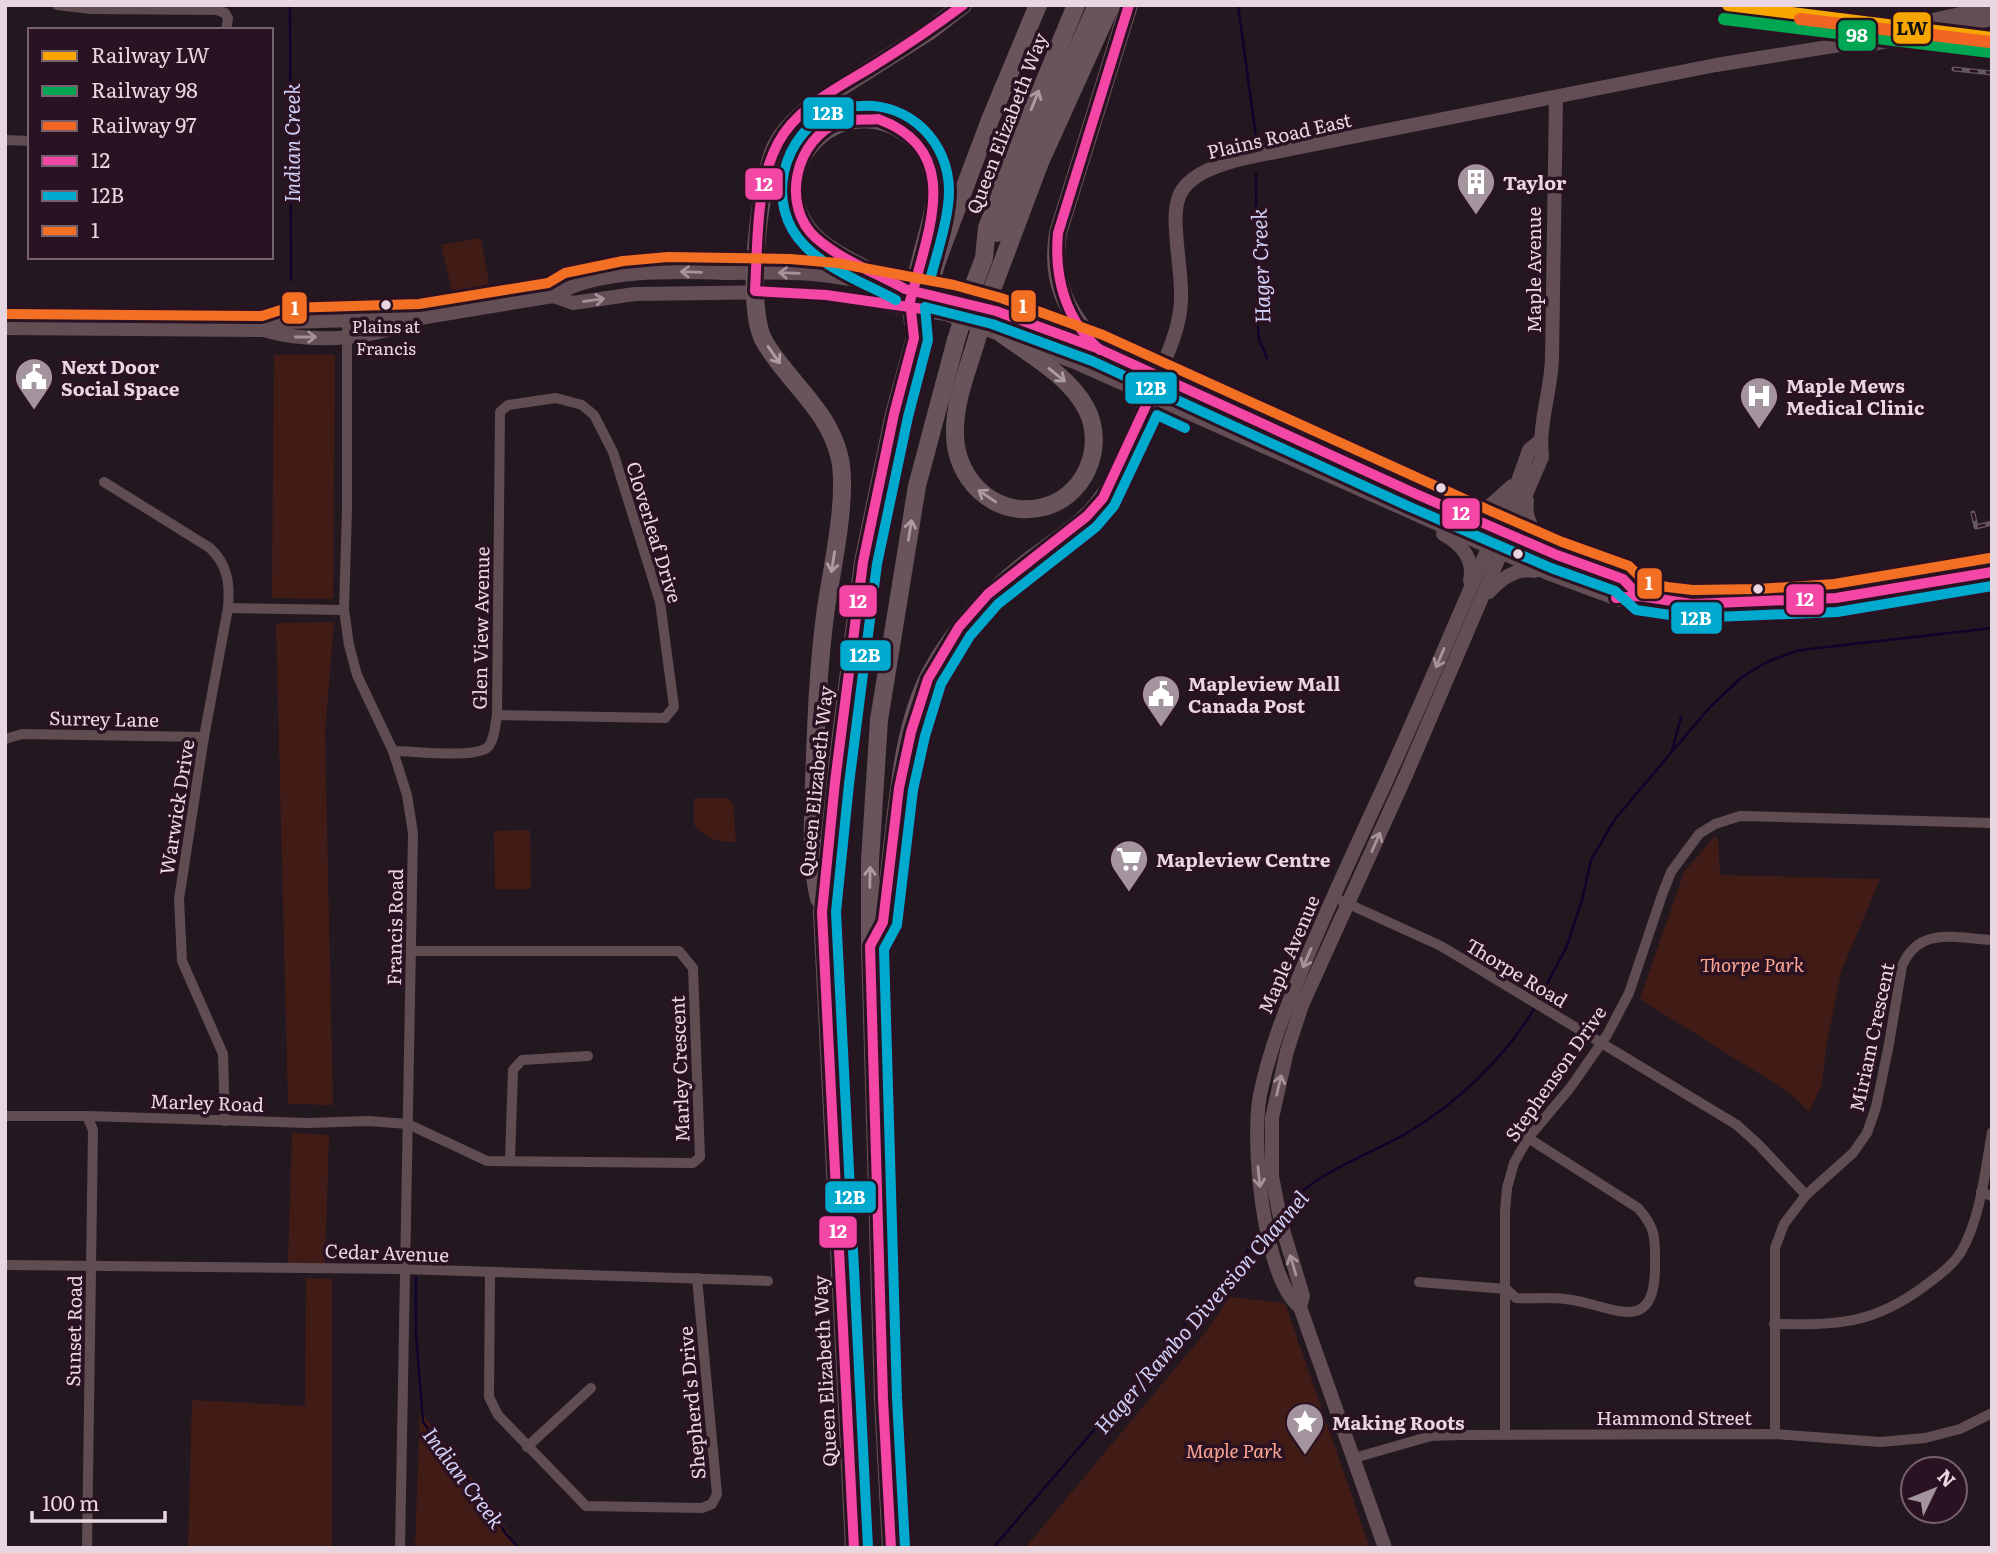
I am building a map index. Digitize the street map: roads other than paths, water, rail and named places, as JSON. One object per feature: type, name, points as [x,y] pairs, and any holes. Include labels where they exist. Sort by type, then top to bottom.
[{"type":"highway","points":[[822,912],[813,874],[816,726],[823,627],[839,525],[839,456],[827,425],[809,397],[778,362],[763,339],[757,320],[755,283],[764,185],[776,146],[788,128],[813,104],[928,32],[963,5]]},
{"type":"highway","name":"Queen Elizabeth Way","points":[[854,1548],[822,912],[835,782],[863,562],[929,258],[1038,5]]},
{"type":"highway","name":"Queen Elizabeth Way","points":[[891,1548],[883,1399],[870,946],[870,861],[879,720],[917,486],[956,340],[981,293],[988,228],[1013,158],[1076,5]]},
{"type":"highway","points":[[984,258],[1097,5]]},
{"type":"highway","points":[[1002,334],[1062,379],[1081,400],[1091,419],[1094,447],[1088,468],[1070,492],[1050,505],[1028,509],[1010,507],[982,493],[965,474],[956,451],[955,424],[975,345],[981,293],[1111,5]]},
{"type":"highway","points":[[1097,348],[1063,299],[1056,274],[1055,251],[1058,233],[1129,5]]},
{"type":"highway","points":[[905,289],[836,252],[815,237],[802,220],[795,198],[796,178],[805,153],[816,139],[841,122],[878,119],[897,127],[914,139],[931,166],[935,191],[929,258]]},
{"type":"highway","points":[[870,946],[883,922],[899,788],[911,732],[928,679],[959,627],[988,594],[1087,516],[1103,498],[1150,397]]},
{"type":"main road","name":"Plains Road East","points":[[1865,41],[1873,33],[1992,7]]},
{"type":"main road","name":"Plains Road East","points":[[1150,397],[1173,338],[1181,302],[1177,203],[1183,189],[1196,177],[1219,166],[1267,154],[1556,99],[1707,67],[1865,41],[1874,44],[1992,19]]},
{"type":"main road","name":"Maple Avenue","points":[[1385,1548],[1300,1307],[1290,1299],[1269,1237],[1258,1175],[1256,1118],[1275,1036],[1333,895],[1474,598],[1502,553],[1525,483],[1529,450],[1540,441],[1552,372],[1556,99]]},
{"type":"main road","points":[[264,330],[288,322],[420,318],[553,296],[568,287],[626,275],[668,271],[755,283],[946,314],[1002,334],[1077,363],[1549,574],[1620,600],[1639,596],[1692,604],[1836,598],[1992,572]]},
{"type":"main road","points":[[553,296],[573,303],[813,275],[950,298],[996,311],[1097,348],[1434,502],[1557,555],[1623,579],[1639,596]]},
{"type":"main road","points":[[5,328],[264,330],[287,337],[348,336],[377,334],[420,318]]},
{"type":"main road","points":[[1434,502],[1479,512],[1525,483]]},
{"type":"main road","points":[[1525,483],[1526,516],[1541,540],[1557,555]]},
{"type":"main road","name":"Maple Avenue","points":[[1300,1307],[1303,1296],[1281,1223],[1272,1176],[1272,1118],[1287,1051],[1302,1004],[1348,904],[1474,598],[1488,546],[1525,483]]},
{"type":"main road","points":[[1394,504],[1455,540],[1463,549],[1469,558],[1472,571],[1474,598],[1517,570],[1528,569],[1549,574]]},
{"type":"street","points":[[57,5],[92,9],[217,10],[225,13],[228,18],[226,28]]},
{"type":"street","points":[[5,140],[28,141]]},
{"type":"street","name":"Francis Road","points":[[346,320],[348,336],[344,610],[357,675],[393,751],[407,794],[413,833],[400,1548]]},
{"type":"street","name":"Cloverleaf Drive","points":[[497,715],[665,719],[674,707],[660,602],[613,452],[594,415],[582,405],[556,398],[508,405],[500,412]]},
{"type":"street","name":"Glen View Avenue","points":[[393,751],[470,753],[489,746],[493,738],[497,715],[500,412]]},
{"type":"street","name":"Warwick Drive","points":[[104,482],[210,548],[221,559],[230,590],[179,899],[181,961],[223,1054],[225,1121]]},
{"type":"street","points":[[228,608],[344,610]]},
{"type":"street","name":"Surrey Lane","points":[[5,739],[22,734],[204,737]]},
{"type":"street","name":"Stephenson Drive","points":[[1505,1435],[1507,1188],[1514,1163],[1528,1138],[1570,1088],[1601,1044],[1629,993],[1671,873],[1699,834],[1716,824],[1740,816],[1992,822]]},
{"type":"street","name":"Thorpe Road","points":[[1333,895],[1441,946],[1737,1125],[1806,1195]]},
{"type":"street","name":"Miriam Crescent","points":[[1774,1434],[1776,1248],[1784,1224],[1806,1195],[1853,1153],[1867,1133],[1876,1107],[1902,967],[1907,953],[1920,942],[1939,938],[1992,940]]},
{"type":"street","name":"Marley Crescent","points":[[408,1124],[487,1161],[693,1163],[700,1157],[693,968],[679,951],[411,951]]},
{"type":"street","points":[[510,1160],[513,1070],[518,1063],[522,1060],[588,1056]]},
{"type":"street","name":"Marley Road","points":[[5,1116],[368,1121],[408,1124]]},
{"type":"street","name":"Sunset Road","points":[[87,1116],[93,1130],[87,1548]]},
{"type":"street","points":[[1774,1324],[1842,1324],[1879,1314],[1902,1303],[1941,1274],[1960,1252],[1972,1225],[1992,1132]]},
{"type":"street","points":[[1419,1282],[1506,1289],[1516,1298],[1566,1299],[1621,1312],[1642,1310],[1650,1302],[1655,1288],[1655,1232],[1645,1216],[1638,1208],[1528,1138]]},
{"type":"street","points":[[1981,1192],[1992,1196]]},
{"type":"street","name":"Cedar Avenue","points":[[5,1265],[404,1269],[768,1280]]},
{"type":"street","name":"Shepherd's Drive","points":[[490,1273],[489,1397],[498,1415],[586,1507],[702,1508],[712,1504],[717,1494],[697,1278]]},
{"type":"street","points":[[527,1447],[591,1388]]},
{"type":"street","name":"Hammond Street","points":[[1354,1458],[1431,1436],[1774,1434],[1880,1442],[1913,1439],[1960,1429],[1992,1412]]},
{"type":"waterway","name":"Indian Creek","points":[[290,5],[291,280]]},
{"type":"waterway","name":"Hager Creek","points":[[1238,5],[1256,137]]},
{"type":"waterway","name":"Hager Creek","points":[[1256,174],[1257,316],[1259,339],[1267,358]]},
{"type":"waterway","name":"Hager/Rambo Diversion Channel","points":[[1538,1001],[1567,946],[1591,860],[1615,819],[1710,707],[1742,677],[1765,663],[1796,651],[1992,628]]},
{"type":"waterway","name":"Hager Creek","points":[[1672,751],[1681,717]]},
{"type":"waterway","name":"Hager/Rambo Diversion Channel","points":[[1285,1208],[1327,1174],[1407,1133],[1461,1094],[1495,1061],[1535,1007]]},
{"type":"waterway","name":"Hager/Rambo Diversion Channel","points":[[993,1548],[1262,1234]]},
{"type":"waterway","name":"Indian Creek","points":[[416,1277],[416,1334],[423,1422],[519,1548]]},
{"type":"railway","points":[[1954,69],[1992,73]]},
{"type":"railway","points":[[1973,513],[1976,527],[1992,523]]},
{"type":"rail line","name":"LW","points":[[1728,5],[1992,38]]},
{"type":"rail line","name":"98","points":[[1724,19],[1990,52]]},
{"type":"rail line","name":"97","points":[[1800,19],[1990,42]]},
{"type":"place","name":"Taylor","points":[[1476,216]]},
{"type":"place","name":"Plains at Francis","points":[[386,305]]},
{"type":"place","name":"Next Door Social Space","points":[[34,411]]},
{"type":"place","name":"Maple Mews Medical Clinic","points":[[1759,430]]},
{"type":"place","name":"Mapleview Mall Canada Post","points":[[1161,728]]},
{"type":"place","name":"Mapleview Centre","points":[[1129,893]]},
{"type":"place","name":"Making Roots","points":[[1305,1456]]},
{"type":"park label","name":"Thorpe Park","points":[[1752,964]]},
{"type":"park label","name":"Maple Park","points":[[1234,1450]]}]
